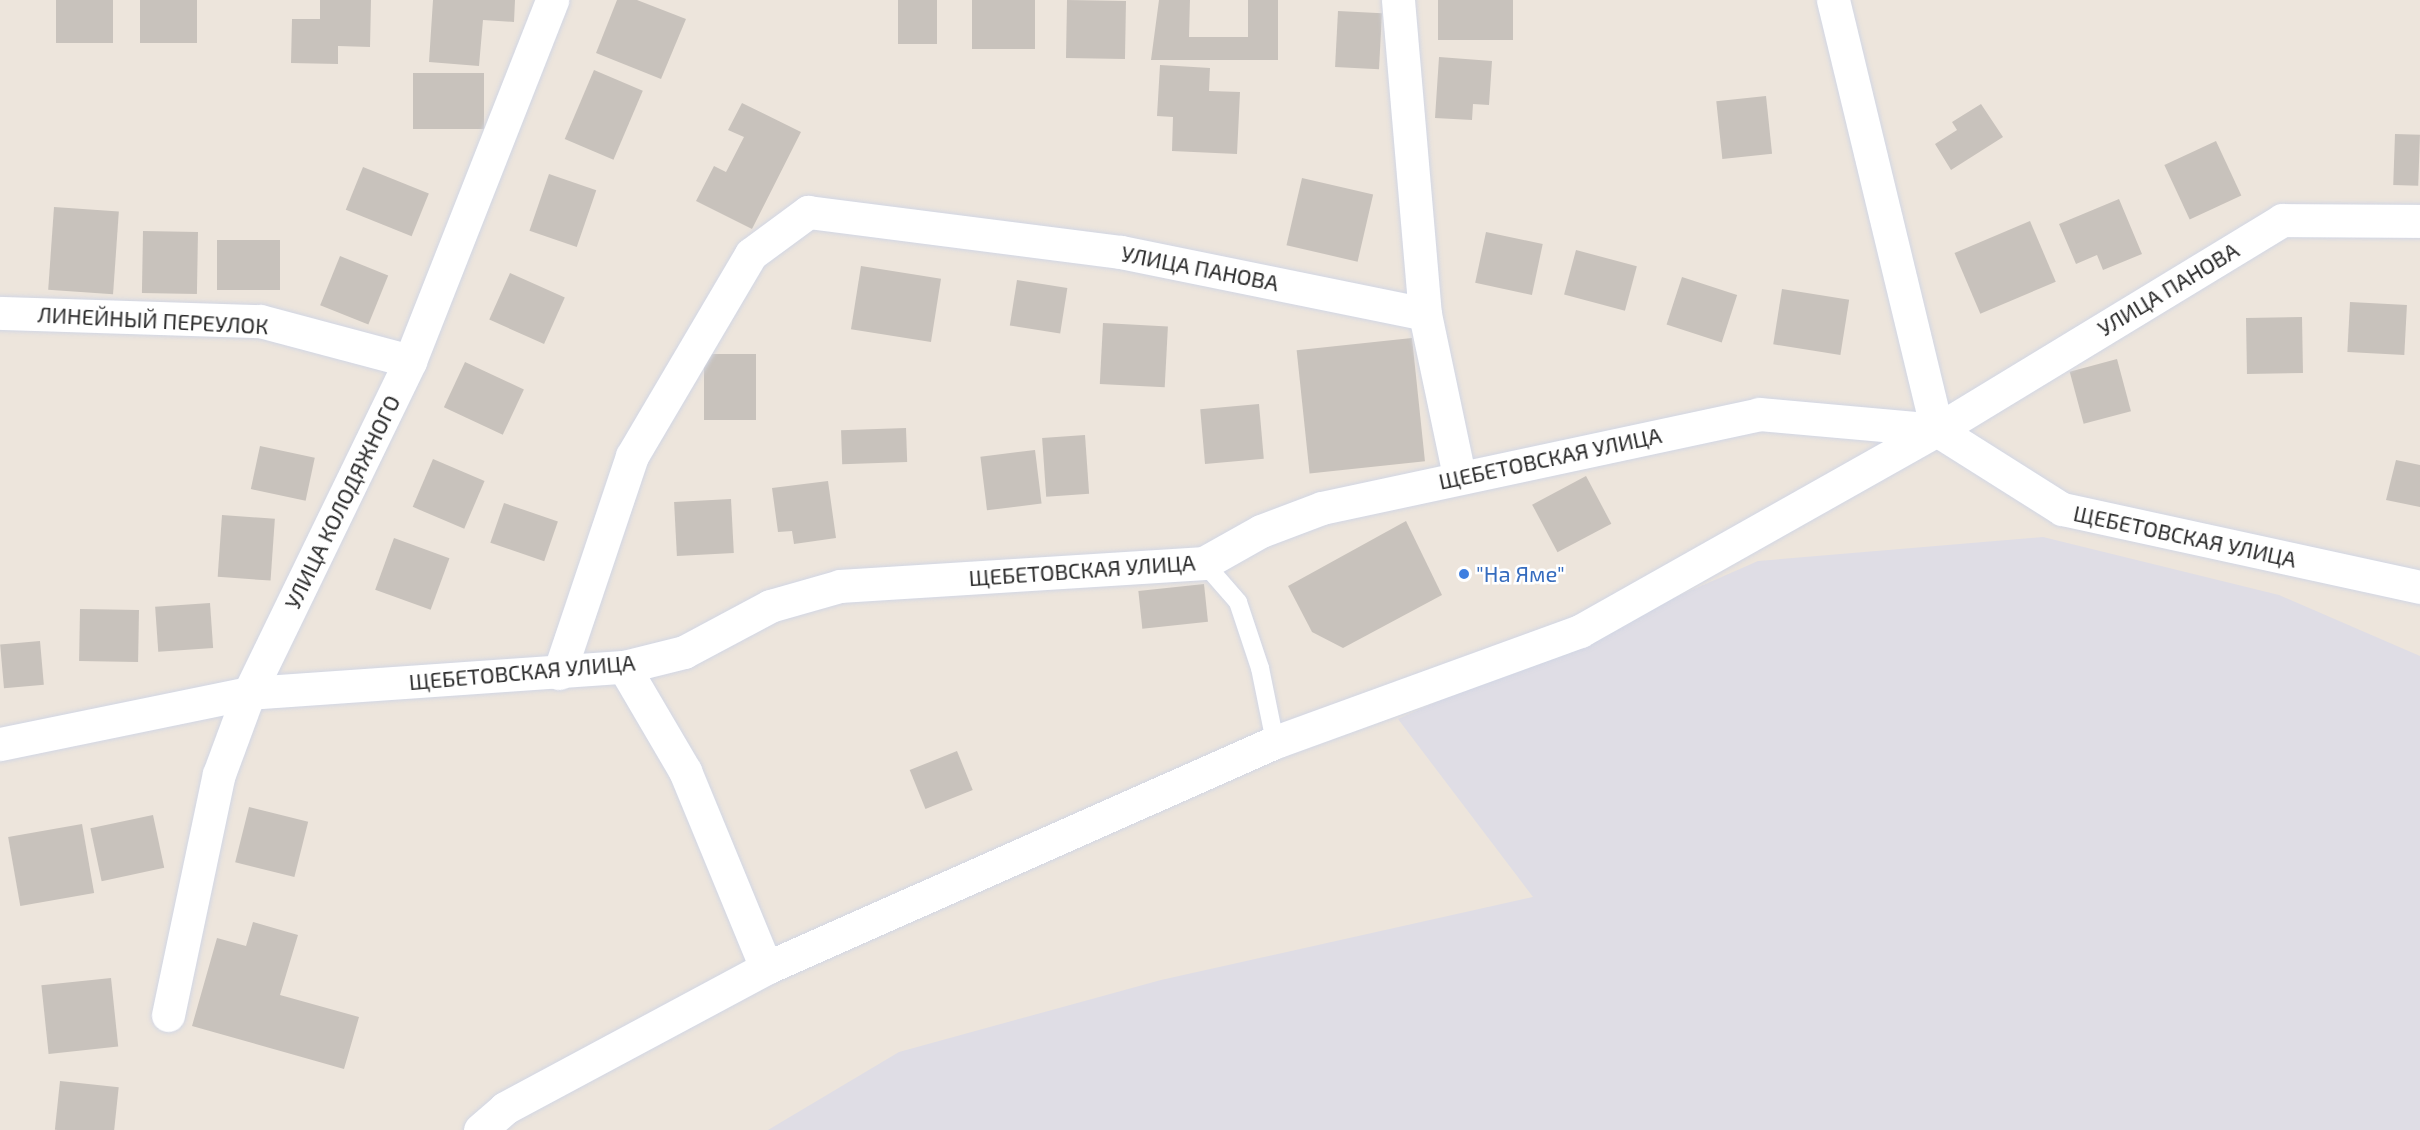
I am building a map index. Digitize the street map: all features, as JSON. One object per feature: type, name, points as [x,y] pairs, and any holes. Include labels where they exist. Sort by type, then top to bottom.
[{"type":"street","name":"УЛИЦА КОЛОДЯЖНОГО","points":[[168,1015],[219,774],[249,693],[410,361],[552,0]]},
{"type":"street","points":[[1398,0],[1425,314],[1460,476]]},
{"type":"street","points":[[1833,0],[1937,430]]},
{"type":"street","name":"УЛИЦА ПАНОВА","points":[[559,673],[632,456],[751,254],[808,212],[1121,252],[1425,314]]},
{"type":"street","name":"УЛИЦА ПАНОВА","points":[[480,1130],[505,1108],[766,968],[1275,742],[1580,631],[1937,430],[2282,220],[2420,221]]},
{"type":"street","name":"ЛИНЕЙНЫЙ ПЕРЕУЛОК","points":[[0,313],[260,321],[410,361]]},
{"type":"street","name":"ЩЕБЕТОВСКАЯ УЛИЦА","points":[[0,744],[249,693],[624,667],[684,652],[770,606],[840,586],[1204,563],[1261,531],[1322,508],[1460,476],[1759,414],[1937,430],[2062,509],[2420,587]]},
{"type":"street","points":[[624,667],[685,771],[766,968]]},
{"type":"lane","points":[[1204,563],[1238,602],[1260,668],[1275,742]]},
{"type":"shaded area","points":[[2043,537],[2279,595],[2420,656],[2420,1130],[768,1130],[899,1052],[1161,980],[1533,897],[1398,719],[1758,561]]},
{"type":"building","points":[[56,0],[113,0],[113,43],[56,43]]},
{"type":"building","points":[[140,0],[197,0],[197,43],[140,43]]},
{"type":"building","points":[[320,0],[371,0],[370,47],[338,46],[338,64],[291,63],[292,19],[320,19]]},
{"type":"building","points":[[433,0],[515,0],[514,22],[483,20],[479,66],[429,62]]},
{"type":"building","points":[[617,0],[637,0],[686,19],[661,79],[596,53]]},
{"type":"building","points":[[898,0],[937,0],[937,44],[898,44]]},
{"type":"building","points":[[972,0],[1035,0],[1035,49],[972,49]]},
{"type":"building","points":[[1067,0],[1126,1],[1125,59],[1066,58]]},
{"type":"building","points":[[1159,0],[1190,0],[1189,37],[1248,37],[1248,0],[1278,0],[1278,60],[1151,60]]},
{"type":"building","points":[[1438,0],[1513,0],[1513,40],[1438,40]]},
{"type":"building","points":[[1338,11],[1382,13],[1379,69],[1335,67]]},
{"type":"building","points":[[1439,57],[1492,61],[1489,105],[1473,104],[1472,120],[1435,118]]},
{"type":"building","points":[[1160,65],[1210,68],[1209,91],[1240,92],[1237,154],[1172,151],[1173,117],[1157,116]]},
{"type":"building","points":[[594,70],[643,91],[613,160],[565,139]]},
{"type":"building","points":[[413,73],[484,73],[484,129],[413,129]]},
{"type":"building","points":[[1766,96],[1772,154],[1722,159],[1716,101]]},
{"type":"building","points":[[742,103],[801,132],[752,229],[696,201],[714,166],[726,172],[744,137],[728,130]]},
{"type":"building","points":[[1981,104],[2003,137],[1951,170],[1935,144],[1957,130],[1952,122]]},
{"type":"building","points":[[2395,134],[2420,135],[2418,186],[2393,185]]},
{"type":"building","points":[[2216,141],[2241,195],[2190,219],[2164,165]]},
{"type":"building","points":[[363,167],[429,194],[412,236],[346,210]]},
{"type":"building","points":[[549,174],[596,190],[577,247],[529,231]]},
{"type":"building","points":[[1302,178],[1373,194],[1358,262],[1286,245]]},
{"type":"building","points":[[2119,199],[2142,254],[2103,270],[2097,255],[2076,264],[2059,224]]},
{"type":"building","points":[[54,207],[119,212],[113,294],[48,290]]},
{"type":"building","points":[[2030,221],[2056,282],[1980,314],[1955,253]]},
{"type":"building","points":[[143,231],[198,232],[197,294],[142,293]]},
{"type":"building","points":[[1486,232],[1543,244],[1532,295],[1475,283]]},
{"type":"building","points":[[217,240],[280,240],[280,290],[217,290]]},
{"type":"building","points":[[1576,250],[1637,266],[1625,311],[1564,294]]},
{"type":"building","points":[[340,256],[388,275],[368,325],[320,305]]},
{"type":"building","points":[[861,266],[941,279],[931,342],[851,329]]},
{"type":"building","points":[[510,273],[565,297],[544,344],[489,320]]},
{"type":"building","points":[[1682,277],[1737,295],[1722,342],[1667,325]]},
{"type":"building","points":[[1017,280],[1067,288],[1060,333],[1010,325]]},
{"type":"building","points":[[1782,289],[1849,300],[1840,355],[1773,344]]},
{"type":"building","points":[[2350,302],[2407,305],[2404,355],[2347,352]]},
{"type":"building","points":[[2302,317],[2303,373],[2247,374],[2246,318]]},
{"type":"building","points":[[1103,323],[1168,326],[1165,387],[1100,384]]},
{"type":"building","points":[[1412,338],[1425,461],[1310,473],[1297,350]]},
{"type":"building","points":[[704,354],[756,354],[756,420],[704,420]]},
{"type":"building","points":[[2117,359],[2131,411],[2084,424],[2070,372]]},
{"type":"building","points":[[465,362],[524,389],[503,435],[444,407]]},
{"type":"building","points":[[1259,404],[1264,459],[1205,464],[1200,409]]},
{"type":"building","points":[[906,428],[907,462],[842,464],[841,430]]},
{"type":"building","points":[[1085,435],[1089,494],[1046,497],[1042,438]]},
{"type":"building","points":[[260,446],[315,458],[306,501],[251,489]]},
{"type":"building","points":[[1035,450],[1042,504],[987,510],[980,457]]},
{"type":"building","points":[[433,459],[485,481],[464,529],[413,507]]},
{"type":"building","points":[[2396,460],[2420,465],[2420,507],[2386,500]]},
{"type":"building","points":[[1586,476],[1611,524],[1557,552],[1532,505]]},
{"type":"building","points":[[828,481],[836,538],[794,544],[792,531],[778,532],[772,488]]},
{"type":"building","points":[[731,499],[734,553],[677,556],[674,502]]},
{"type":"building","points":[[504,503],[558,522],[544,561],[490,543]]},
{"type":"building","points":[[222,515],[275,519],[271,581],[218,577]]},
{"type":"building","points":[[1406,521],[1442,595],[1343,648],[1312,632],[1288,586]]},
{"type":"building","points":[[394,538],[449,558],[431,610],[375,590]]},
{"type":"building","points":[[1204,584],[1208,622],[1142,629],[1138,591]]},
{"type":"building","points":[[210,603],[213,648],[158,652],[155,607]]},
{"type":"building","points":[[80,609],[139,610],[138,662],[79,661]]},
{"type":"building","points":[[40,641],[44,685],[4,688],[0,644]]},
{"type":"building","points":[[957,751],[973,790],[925,809],[910,770]]},
{"type":"building","points":[[249,807],[308,822],[294,877],[235,862]]},
{"type":"building","points":[[153,815],[164,868],[102,881],[90,828]]},
{"type":"building","points":[[82,824],[94,893],[20,906],[8,837]]},
{"type":"building","points":[[253,922],[298,935],[280,995],[359,1017],[344,1069],[192,1026],[217,938],[246,946]]},
{"type":"building","points":[[111,978],[118,1047],[49,1054],[41,985]]},
{"type":"building","points":[[60,1081],[119,1087],[114,1130],[55,1130]]},
{"type":"place","name":"\"На Яме\"","points":[[1464,574]]}]
